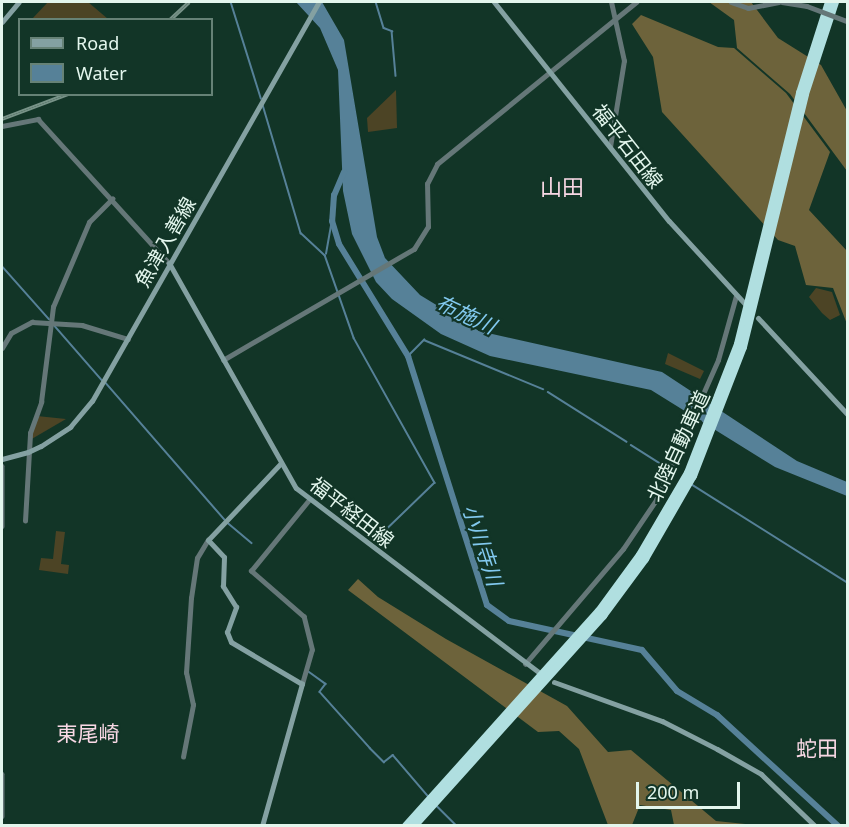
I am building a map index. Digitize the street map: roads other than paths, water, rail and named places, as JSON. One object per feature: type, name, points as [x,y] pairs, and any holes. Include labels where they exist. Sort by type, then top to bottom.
[{"type":"highway","name":"北陸自動車道","points":[[741,346],[795,110],[829,2]]},
{"type":"highway","name":"北陸自動車道","points":[[414,825],[575,645],[624,583],[674,506],[690,475],[741,346],[805,94],[835,2]]},
{"type":"highway","name":"北陸自動車道","points":[[406,825],[575,645]]},
{"type":"main road","points":[[2,22],[20,2]]},
{"type":"main road","name":"魚津入善線","points":[[2,459],[41,446],[72,425],[101,386],[319,2]]},
{"type":"main road","name":"福平石田線","points":[[494,2],[610,147],[745,304]]},
{"type":"main road","name":"福平経田線","points":[[169,263],[280,464],[309,500],[538,672]]},
{"type":"main road","points":[[758,318],[848,415]]},
{"type":"main road","points":[[262,825],[302,684],[231,642],[228,632],[236,607],[223,586],[224,557],[208,540],[280,464]]},
{"type":"main road","points":[[554,682],[662,721],[717,748],[761,774],[815,825]]},
{"type":"street","points":[[610,147],[624,61],[612,2]]},
{"type":"street","points":[[223,360],[393,261],[425,235],[427,184],[436,165],[636,2]]},
{"type":"street","points":[[731,2],[748,8],[780,2],[807,6],[847,22]]},
{"type":"street","points":[[2,126],[38,119],[169,263]]},
{"type":"street","points":[[25,520],[30,433],[41,402],[51,321],[89,222],[112,199]]},
{"type":"street","points":[[525,664],[642,523],[714,368],[736,296]]},
{"type":"street","points":[[2,348],[20,327],[51,321],[107,329],[128,339]]},
{"type":"street","points":[[2,466],[2,526]]},
{"type":"street","points":[[302,684],[312,650],[304,617],[251,571],[309,500]]},
{"type":"street","points":[[183,757],[193,705],[186,673],[190,598],[197,558],[208,540]]},
{"type":"street","points":[[2,774],[2,816]]},
{"type":"water","points":[[296,2],[322,2],[344,40],[377,237],[385,258],[420,295],[479,331],[662,372],[797,461],[847,482],[847,496],[775,467],[651,390],[490,356],[441,334],[392,299],[376,282],[352,234],[343,191],[338,70],[320,28]]},
{"type":"waterway","points":[[231,2],[261,98]]},
{"type":"waterway","points":[[376,2],[384,28],[392,31],[396,76]]},
{"type":"waterway","points":[[263,105],[301,233],[325,255],[354,338],[435,483],[375,541]]},
{"type":"waterway","name":"小川寺川","points":[[344,172],[334,195],[332,221],[339,244],[408,356],[487,605],[509,621],[642,650],[677,691],[717,715],[838,826]]},
{"type":"waterway","points":[[326,254],[332,221]]},
{"type":"waterway","points":[[2,266],[49,319]]},
{"type":"waterway","points":[[54,325],[102,380]]},
{"type":"waterway","points":[[408,356],[424,340],[543,389]]},
{"type":"waterway","points":[[106,383],[225,520]]},
{"type":"waterway","points":[[548,392],[627,442]]},
{"type":"waterway","points":[[631,445],[666,467]]},
{"type":"waterway","points":[[691,484],[848,583]]},
{"type":"waterway","points":[[228,523],[252,543]]},
{"type":"waterway","points":[[308,671],[326,684],[320,692],[370,748],[384,762],[393,755],[429,797]]},
{"type":"waterway","points":[[436,805],[457,826]]},
{"type":"railway","points":[[172,18],[189,2]]},
{"type":"railway","points":[[2,119],[63,96]]},
{"type":"district","name":"山田","points":[[562,187]]},
{"type":"district","name":"東尾崎","points":[[88,733]]},
{"type":"district","name":"蛇田","points":[[817,748]]},
{"type":"water label","name":"布施川","points":[[466,314]]}]
